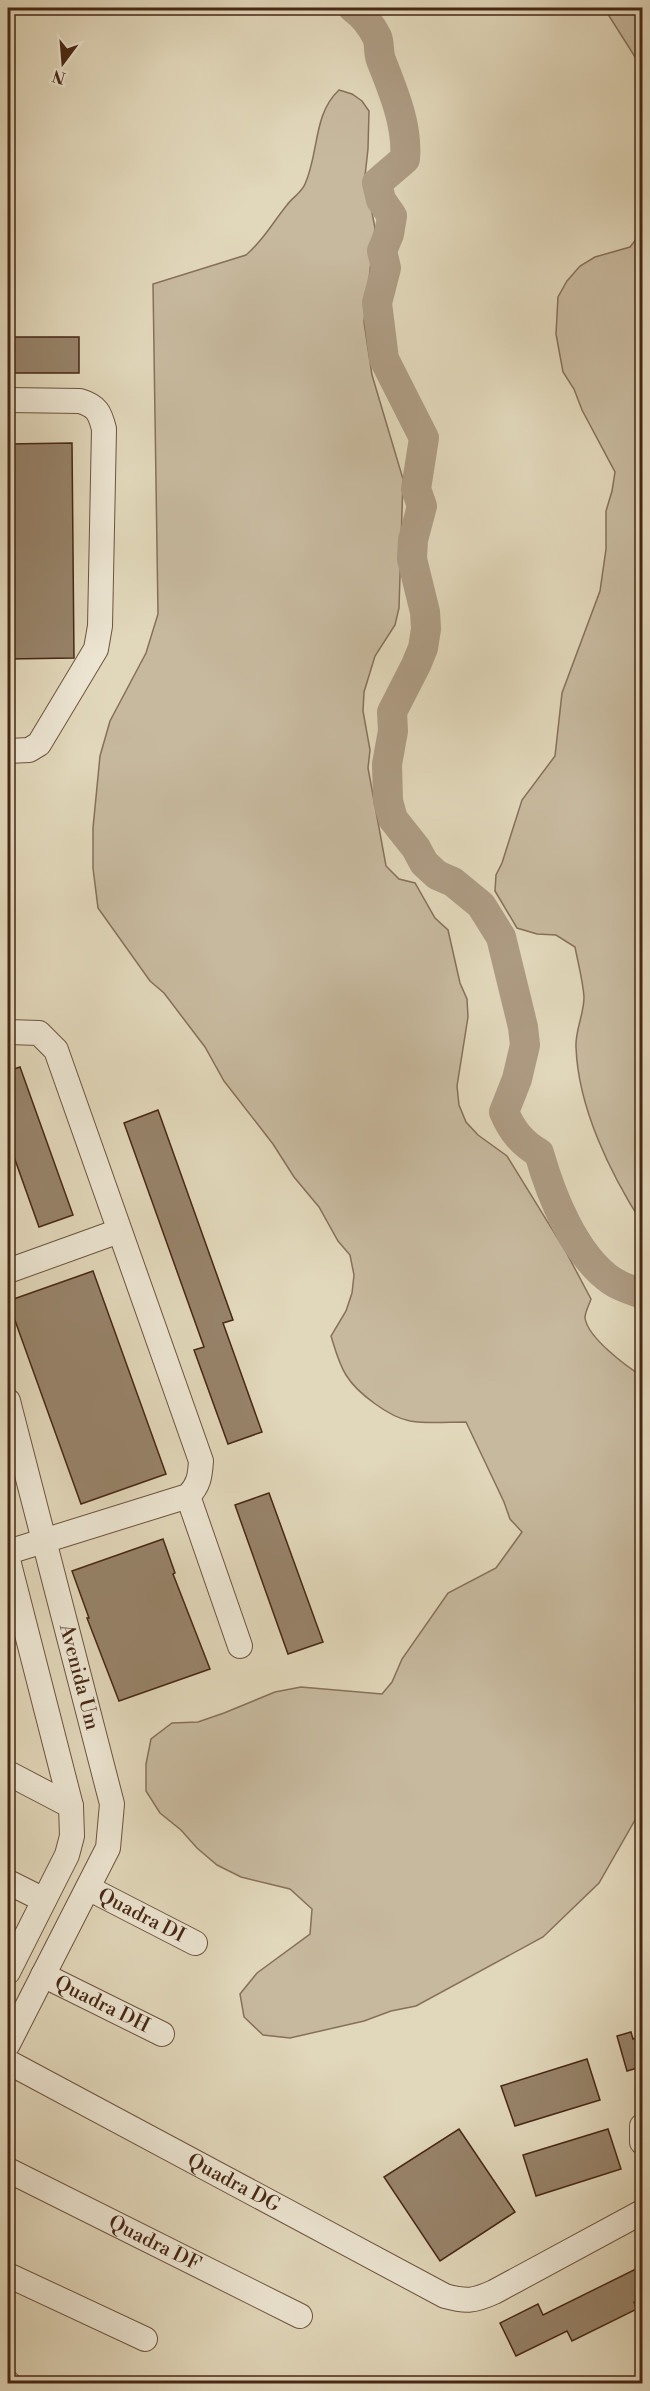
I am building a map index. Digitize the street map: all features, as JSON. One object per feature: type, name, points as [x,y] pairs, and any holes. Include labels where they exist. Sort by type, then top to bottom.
[{"type":"street","points":[[8,400],[80,401],[91,404],[100,413],[104,429],[100,626],[96,649],[39,744],[29,750],[8,751]]},
{"type":"street","points":[[8,1032],[39,1033],[56,1050],[201,1461],[197,1487],[188,1496],[8,1552]]},
{"type":"street","points":[[8,1271],[119,1231]]},
{"type":"street","name":"Avenida Um","points":[[8,1401],[112,1804],[108,1848],[8,2044]]},
{"type":"street","points":[[188,1496],[240,1646]]},
{"type":"street","name":"Avenida Um","points":[[8,1560],[12,1595],[70,1806],[72,1836],[68,1855],[8,1972]]},
{"type":"street","points":[[8,1773],[70,1806]]},
{"type":"street","points":[[8,1882],[44,1900]]},
{"type":"street","name":"Quadra DI","points":[[88,1888],[195,1943]]},
{"type":"street","points":[[28,1932],[57,1947]]},
{"type":"street","name":"Quadra DH","points":[[43,1975],[162,2034]]},
{"type":"street","name":"Quadra DG","points":[[8,2062],[445,2296],[463,2301],[476,2300],[495,2292],[642,2212]]},
{"type":"street","points":[[642,2126],[642,2142]]},
{"type":"street","name":"Quadra DF","points":[[8,2170],[300,2316]]},
{"type":"street","points":[[8,2275],[145,2339]]},
{"type":"shaded area","points":[[604,8],[642,8],[642,68]]},
{"type":"shaded area","points":[[339,90],[352,94],[362,101],[369,111],[365,176],[375,228],[364,322],[372,375],[403,479],[399,608],[395,625],[375,656],[364,692],[363,711],[370,750],[368,768],[386,866],[399,879],[415,883],[435,918],[448,930],[460,983],[467,999],[468,1017],[457,1086],[459,1105],[466,1122],[478,1135],[507,1156],[565,1250],[591,1299],[585,1318],[593,1334],[618,1359],[642,1376],[642,1800],[639,1813],[599,1883],[543,1937],[416,2006],[290,2038],[263,2035],[244,2017],[240,1994],[257,1973],[310,1934],[312,1909],[290,1889],[241,1877],[217,1865],[160,1813],[146,1791],[146,1764],[151,1739],[172,1723],[198,1722],[275,1692],[301,1687],[382,1694],[392,1682],[402,1659],[448,1593],[496,1568],[522,1532],[510,1519],[466,1422],[424,1422],[402,1419],[374,1403],[346,1375],[331,1336],[346,1311],[352,1293],[354,1275],[350,1255],[338,1241],[319,1207],[294,1177],[273,1144],[224,1081],[205,1047],[164,993],[150,981],[98,908],[93,868],[93,828],[100,756],[110,721],[146,653],[158,614],[153,284],[246,255],[252,250],[289,202],[304,187],[325,110]]},
{"type":"shaded area","points":[[642,232],[642,1223],[618,1183],[598,1139],[583,1093],[578,1070],[576,1041],[584,997],[575,947],[556,935],[537,934],[517,928],[495,891],[496,875],[522,800],[555,756],[562,693],[600,591],[606,549],[606,511],[615,472],[582,410],[574,389],[563,372],[556,334],[558,297],[567,281],[580,266],[595,257],[630,247]]},
{"type":"building","points":[[8,337],[79,337],[79,373],[8,373]]},
{"type":"building","points":[[72,443],[74,658],[8,659],[8,444]]},
{"type":"building","points":[[20,1067],[73,1215],[39,1227],[8,1140],[8,1071]]},
{"type":"building","points":[[158,1110],[233,1320],[223,1323],[262,1432],[228,1444],[194,1350],[204,1347],[124,1123]]},
{"type":"building","points":[[93,1271],[166,1474],[81,1504],[8,1301]]},
{"type":"building","points":[[269,1493],[323,1642],[288,1654],[235,1505]]},
{"type":"building","points":[[163,1539],[175,1573],[173,1574],[210,1669],[119,1701],[87,1618],[89,1618],[72,1571]]},
{"type":"building","points":[[631,2032],[633,2039],[642,2036],[642,2058],[639,2059],[641,2067],[627,2071],[617,2036]]},
{"type":"building","points":[[587,2059],[600,2100],[515,2126],[501,2086]]},
{"type":"building","points":[[459,2129],[515,2212],[440,2261],[384,2177]]},
{"type":"building","points":[[608,2129],[621,2169],[536,2196],[523,2155]]},
{"type":"building","points":[[642,2266],[642,2298],[634,2302],[637,2309],[572,2341],[567,2331],[516,2356],[500,2323],[538,2304],[543,2315]]},
{"type":"waterway","points":[[353,8],[372,28],[377,37],[380,57],[402,121],[405,159],[377,183],[381,200],[392,216],[389,234],[382,251],[386,268],[377,303],[384,359],[424,438],[416,489],[422,506],[413,540],[412,559],[425,612],[426,629],[423,648],[392,712],[393,731],[387,764],[388,801],[393,819],[416,848],[424,863],[437,875],[453,882],[481,905],[501,937],[523,1027],[525,1045],[517,1079],[504,1112],[507,1119],[523,1141],[539,1153],[557,1205],[586,1256],[612,1281],[642,1294]]}]
